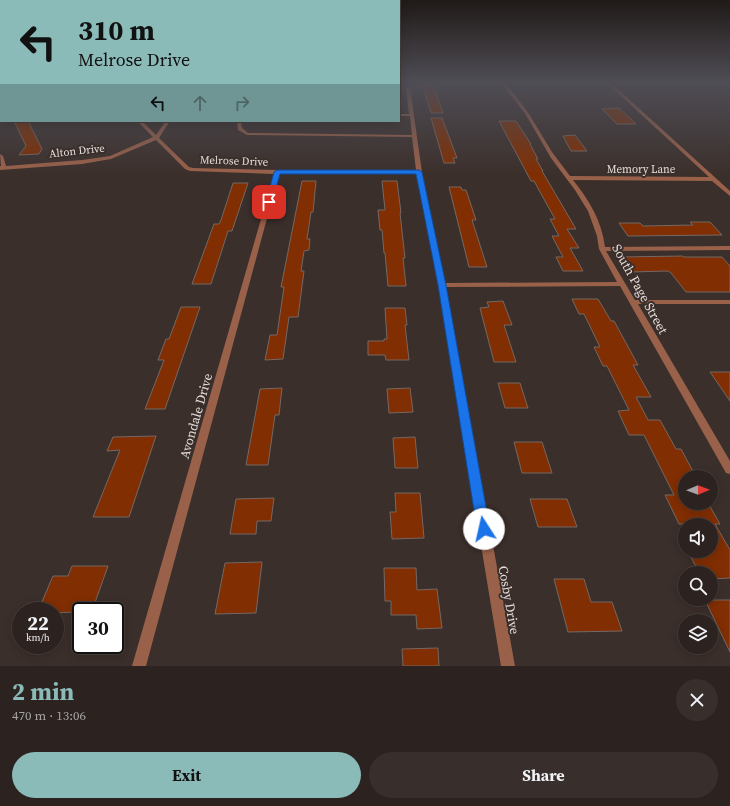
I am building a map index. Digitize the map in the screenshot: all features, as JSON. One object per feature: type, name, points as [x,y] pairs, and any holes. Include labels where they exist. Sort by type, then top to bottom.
[{"type":"street","name":"South Page Street","points":[[526,113],[554,158],[570,178],[590,209],[601,235],[602,249],[730,470]]},
{"type":"street","points":[[642,113],[730,194]]},
{"type":"street","points":[[400,115],[411,115]]},
{"type":"street","name":"Cosby Drive","points":[[411,115],[419,172],[442,285],[508,666]]},
{"type":"street","name":"Melrose Drive","points":[[140,122],[187,168],[192,170],[277,172],[419,172]]},
{"type":"street","points":[[156,138],[167,122]]},
{"type":"street","points":[[240,122],[240,130],[247,134],[414,136]]},
{"type":"street","name":"Alton Drive","points":[[2,167],[96,160],[111,157],[156,138]]},
{"type":"street","points":[[0,156],[2,167]]},
{"type":"street","name":"Avondale Drive","points":[[140,666],[277,172]]},
{"type":"street","name":"Memory Lane","points":[[570,178],[712,179]]},
{"type":"street","points":[[602,249],[730,248]]},
{"type":"street","points":[[442,285],[622,284]]},
{"type":"street","points":[[632,302],[730,302]]},
{"type":"building","points":[[606,113],[624,113],[636,124],[617,124]]},
{"type":"building","points":[[431,118],[442,118],[457,158],[453,158],[455,163],[444,163]]},
{"type":"building","points":[[499,121],[516,121],[531,144],[542,171],[576,229],[567,229],[579,248],[570,248],[583,271],[563,271],[556,257],[563,257],[552,236],[559,236],[550,219],[555,219],[534,181],[531,181]]},
{"type":"building","points":[[14,122],[28,122],[42,149],[39,154],[19,155],[26,146]]},
{"type":"building","points":[[575,135],[587,151],[571,151],[563,136]]},
{"type":"building","points":[[302,181],[316,181],[313,212],[311,212],[307,239],[310,239],[309,250],[304,251],[301,271],[304,271],[298,317],[289,317],[283,359],[265,360],[270,335],[277,335],[284,287],[281,287]]},
{"type":"building","points":[[382,181],[397,181],[405,258],[403,258],[406,286],[388,286],[382,230],[380,230],[378,210],[385,210]]},
{"type":"building","points":[[233,183],[248,183],[232,231],[228,231],[211,284],[192,284],[214,224],[219,224],[221,220]]},
{"type":"building","points":[[449,187],[461,187],[462,190],[466,190],[476,220],[472,220],[487,267],[469,267]]},
{"type":"building","points":[[690,222],[710,222],[722,235],[628,236],[619,223],[640,223],[643,226],[693,225]]},
{"type":"building","points":[[621,257],[722,257],[730,266],[730,292],[686,292],[668,271],[630,272]]},
{"type":"building","points":[[572,299],[598,299],[611,321],[614,321],[638,365],[633,365],[651,397],[636,397],[648,420],[660,420],[676,449],[681,449],[692,470],[678,470],[678,510],[712,510],[717,518],[678,518],[678,522],[665,495],[674,495],[644,435],[629,435],[618,411],[629,410],[607,366],[603,366],[594,347],[600,347],[584,314],[579,314]]},
{"type":"building","points":[[503,301],[512,325],[504,325],[516,362],[494,362],[480,308],[489,307],[487,302]]},
{"type":"building","points":[[181,307],[200,307],[165,409],[145,409],[164,360],[158,360],[166,339],[169,339]]},
{"type":"building","points":[[385,308],[405,308],[407,325],[405,325],[409,360],[386,360],[385,355],[368,355],[368,341],[384,341],[384,339],[387,339]]},
{"type":"building","points":[[710,372],[730,372],[730,401]]},
{"type":"building","points":[[498,383],[520,383],[528,408],[505,408]]},
{"type":"building","points":[[282,388],[279,415],[275,415],[268,465],[246,465],[260,389]]},
{"type":"building","points":[[410,388],[413,412],[389,413],[387,389]]},
{"type":"building","points":[[156,436],[129,517],[93,517],[120,450],[107,451],[113,437]]},
{"type":"building","points":[[415,437],[418,468],[395,468],[393,438]]},
{"type":"building","points":[[514,442],[542,442],[552,473],[522,473]]},
{"type":"building","points":[[395,493],[420,493],[424,538],[392,539],[390,512],[396,512]]},
{"type":"building","points":[[274,498],[271,521],[257,521],[256,534],[230,534],[236,499]]},
{"type":"building","points":[[530,499],[567,499],[577,527],[538,527]]},
{"type":"building","points":[[718,529],[730,550],[730,578],[718,579],[718,566],[696,566],[692,558],[718,558]]},
{"type":"building","points":[[262,562],[256,613],[215,614],[225,563]]},
{"type":"building","points":[[72,566],[108,566],[95,602],[72,602],[72,612],[64,613],[64,602],[42,602],[53,576],[68,576]]},
{"type":"building","points":[[384,568],[416,568],[417,590],[437,589],[442,628],[417,629],[416,615],[391,615],[391,601],[385,601]]},
{"type":"building","points":[[554,579],[584,579],[591,602],[612,602],[622,631],[568,632]]},
{"type":"building","points":[[718,600],[730,600],[730,652],[718,627],[718,614],[712,614],[708,606],[718,606]]},
{"type":"building","points":[[438,648],[439,666],[403,666],[402,649]]},
{"type":"route","points":[[269,202],[277,172],[419,172],[442,285],[484,529]]}]
